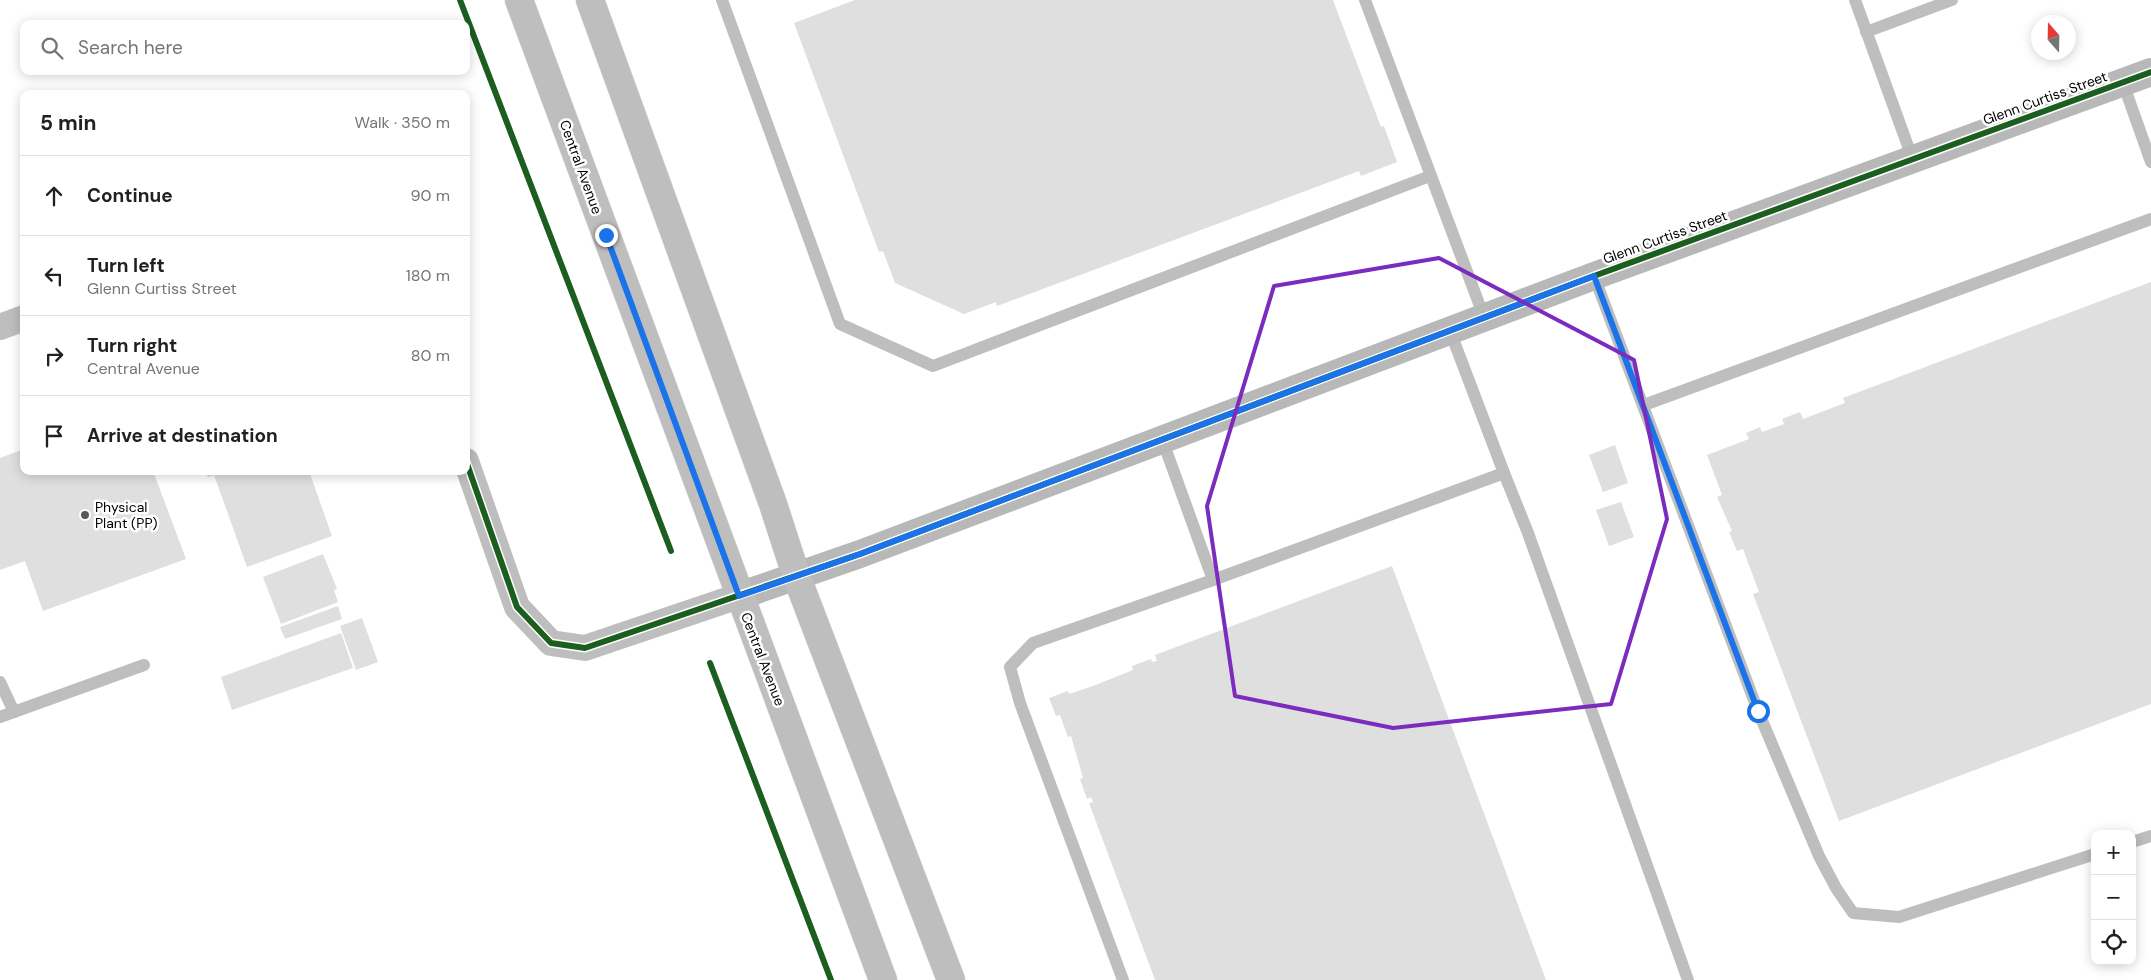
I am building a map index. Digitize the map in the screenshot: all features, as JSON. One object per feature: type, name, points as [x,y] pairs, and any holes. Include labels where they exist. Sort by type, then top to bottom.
[{"type":"main road","name":"Central Avenue","points":[[519,0],[883,980]]},
{"type":"main road","points":[[590,0],[796,575],[949,980]]},
{"type":"street","name":"Glenn Curtiss Street","points":[[739,596],[860,554],[1484,317],[2151,72]]},
{"type":"street","points":[[0,327],[20,320]]},
{"type":"street","points":[[470,472],[517,607],[551,643],[585,648],[739,596]]},
{"type":"lane","points":[[722,0],[840,324],[933,366],[1430,176]]},
{"type":"lane","points":[[1365,0],[1484,317]]},
{"type":"lane","points":[[1855,0],[1913,160]]},
{"type":"lane","points":[[1866,32],[1952,0]]},
{"type":"lane","points":[[2123,83],[2151,162]]},
{"type":"lane","points":[[1644,405],[2151,220]]},
{"type":"lane","points":[[1594,276],[1762,720],[1819,856],[1836,888],[1853,913],[1899,917],[2091,855]]},
{"type":"lane","points":[[1450,331],[1528,533],[1688,980]]},
{"type":"lane","points":[[1162,439],[1213,580]]},
{"type":"lane","points":[[1123,980],[1020,703],[1010,667],[1033,643],[1213,580],[1504,473]]},
{"type":"lane","points":[[0,717],[144,665]]},
{"type":"lane","points":[[0,682],[14,712]]},
{"type":"lane","points":[[2136,841],[2151,836]]},
{"type":"highlighted area","points":[[1439,258],[1634,360],[1667,519],[1611,704],[1393,728],[1235,696],[1207,506],[1274,286]]},
{"type":"building","points":[[855,0],[1333,0],[1381,127],[1384,126],[1397,162],[1361,176],[1359,171],[997,306],[996,302],[964,314],[895,283],[883,251],[879,252],[794,23]]},
{"type":"building","points":[[2151,282],[2151,704],[1839,821],[1753,594],[1759,592],[1743,549],[1737,551],[1729,532],[1732,531],[1717,497],[1722,495],[1707,455],[1749,439],[1746,433],[1760,427],[1762,432],[1784,424],[1782,419],[1800,412],[1803,419],[1845,403],[1843,398]]},
{"type":"building","points":[[1615,445],[1628,483],[1603,492],[1589,455]]},
{"type":"building","name":"Physical Plant (PP)","points":[[20,450],[20,475],[154,475],[186,559],[43,611],[25,561],[0,570],[0,458]]},
{"type":"building","points":[[214,475],[310,475],[332,536],[247,567]]},
{"type":"building","points":[[1621,502],[1634,537],[1609,546],[1596,510]]},
{"type":"building","points":[[323,554],[337,589],[334,590],[338,602],[281,624],[263,577]]},
{"type":"building","points":[[1392,566],[1546,980],[1155,980],[1089,803],[1093,802],[1091,797],[1087,799],[1080,779],[1083,778],[1071,736],[1068,737],[1060,715],[1056,716],[1049,698],[1068,691],[1069,694],[1093,686],[1133,670],[1132,666],[1151,659],[1152,662],[1157,661],[1155,655]]},
{"type":"building","points":[[338,606],[342,619],[285,639],[280,627]]},
{"type":"building","points":[[362,618],[378,662],[356,670],[340,626]]},
{"type":"building","points":[[341,633],[353,668],[232,710],[221,677]]},
{"type":"cycle path","points":[[460,0],[468,20]]},
{"type":"cycle path","points":[[470,26],[671,551]]},
{"type":"cycle path","points":[[470,472],[517,607],[551,643],[585,648],[860,554],[1594,276],[2151,72]]},
{"type":"cycle path","points":[[710,663],[831,980]]},
{"type":"place","name":"Physical Plant (PP)","points":[[85,515]]},
{"type":"route","points":[[606,235],[739,596],[860,554],[1594,276],[1758,711]]}]
